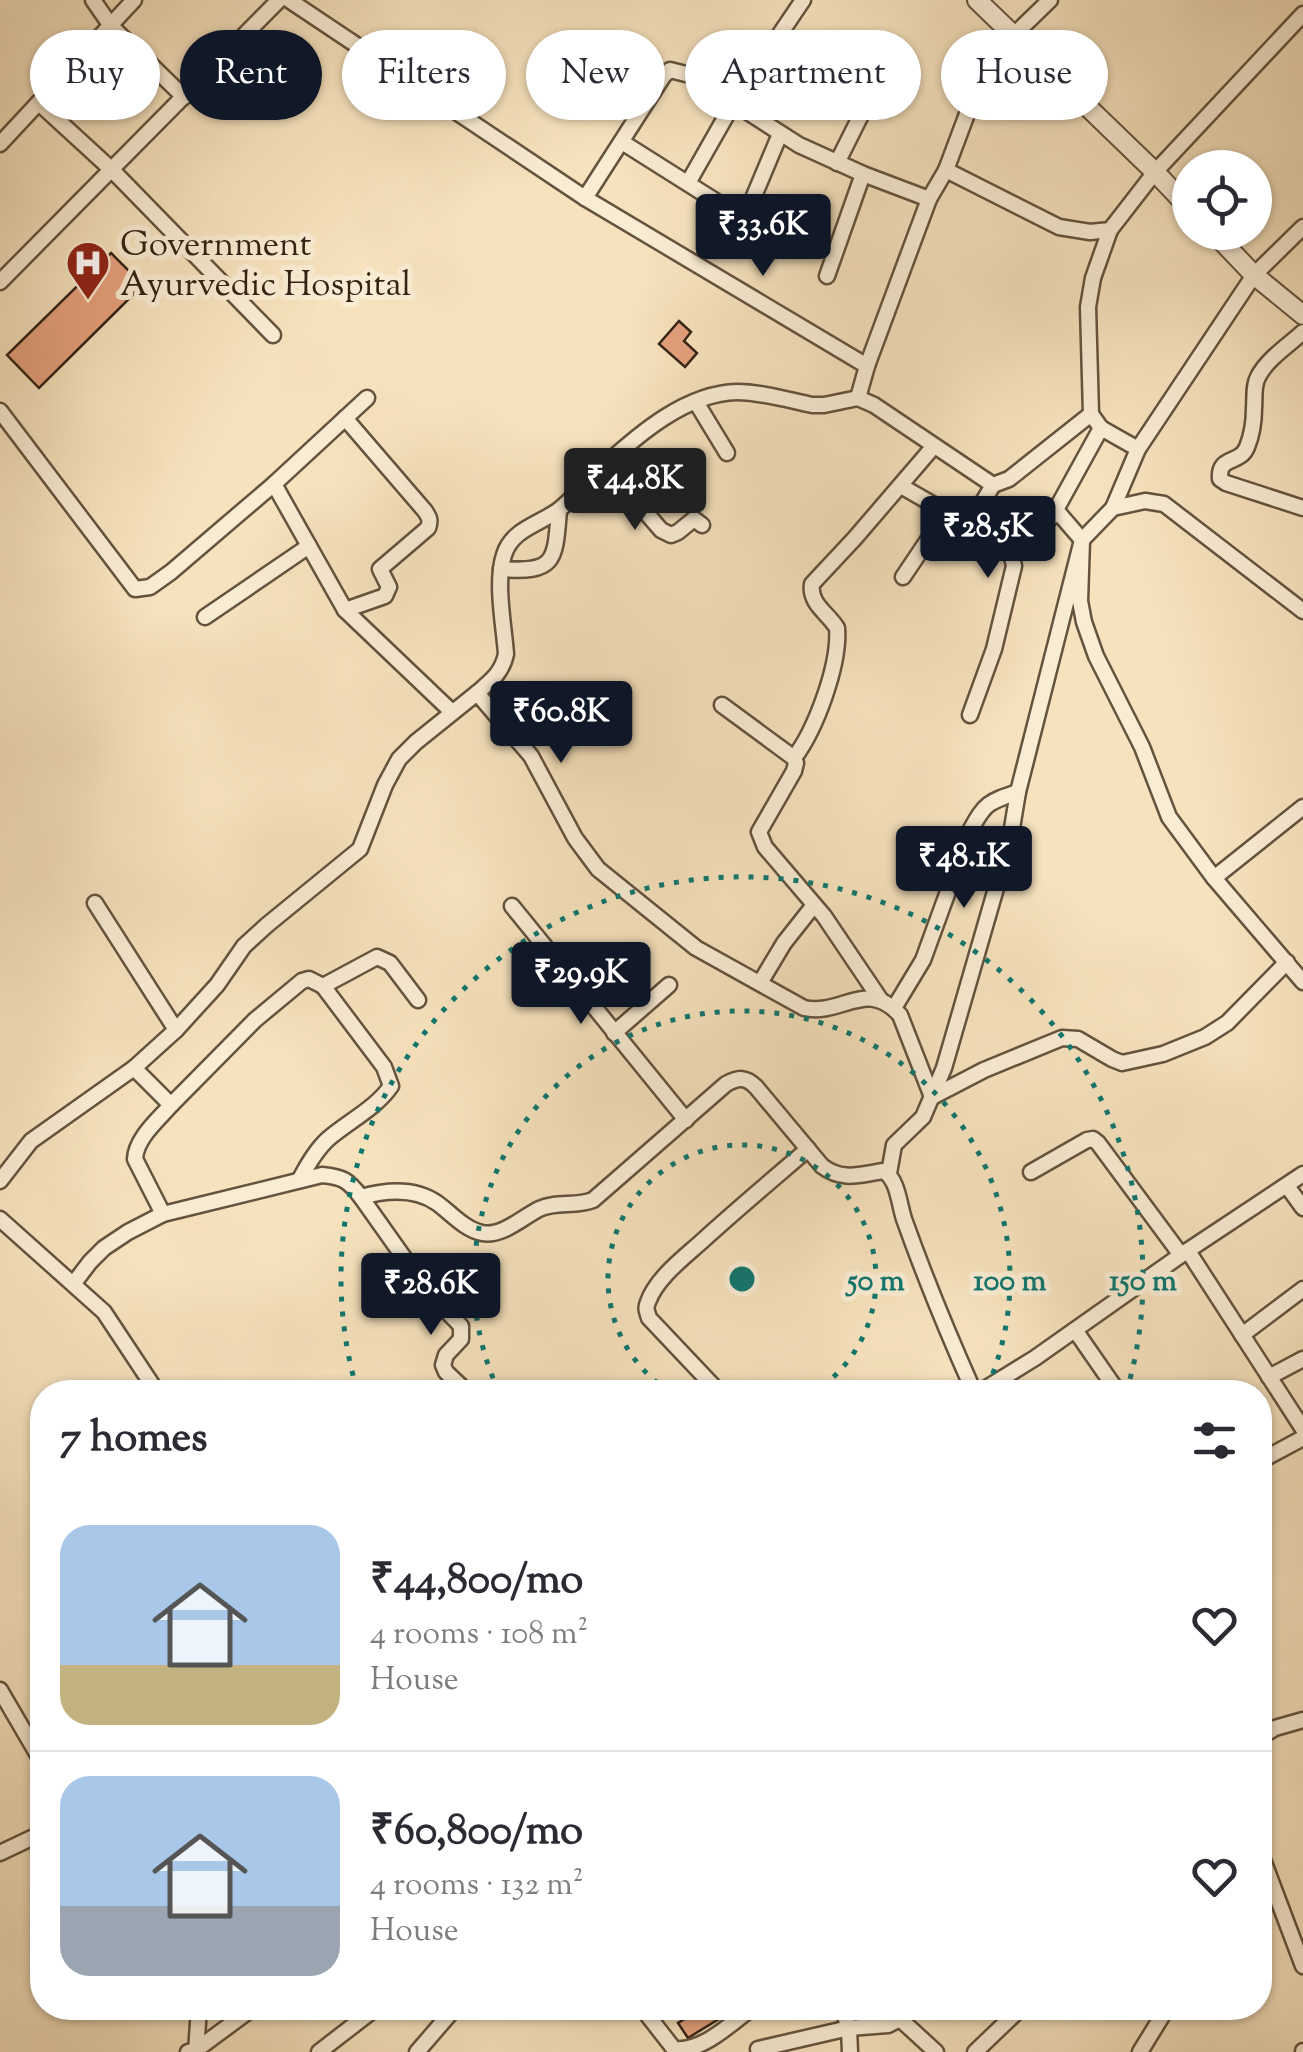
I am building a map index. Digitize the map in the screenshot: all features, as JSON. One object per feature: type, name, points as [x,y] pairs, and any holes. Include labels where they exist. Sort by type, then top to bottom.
[{"type":"street","points":[[93,0],[111,26],[180,93]]},
{"type":"street","points":[[107,30],[134,0]]},
{"type":"street","points":[[250,30],[279,0]]},
{"type":"street","points":[[288,0],[584,198],[866,366]]},
{"type":"street","points":[[783,30],[803,0]]},
{"type":"street","points":[[977,0],[1008,30]]},
{"type":"street","points":[[1025,30],[1050,0]]},
{"type":"street","points":[[1138,449],[1101,428],[1091,414],[1088,307],[1093,278],[1110,230],[1155,172],[1302,18]]},
{"type":"street","points":[[584,198],[664,75],[670,70],[685,74]]},
{"type":"street","points":[[0,282],[180,101]]},
{"type":"street","points":[[0,144],[30,112]]},
{"type":"street","points":[[58,120],[112,170],[273,335]]},
{"type":"street","points":[[688,184],[724,120]]},
{"type":"street","points":[[760,120],[837,163],[928,199]]},
{"type":"street","points":[[837,163],[858,120]]},
{"type":"street","points":[[858,398],[866,366],[928,199],[946,170],[964,120]]},
{"type":"street","points":[[1101,120],[1172,190]]},
{"type":"street","points":[[622,142],[742,215],[749,208],[780,134]]},
{"type":"street","points":[[946,170],[1059,227],[1090,232],[1110,230]]},
{"type":"street","points":[[828,276],[863,174]]},
{"type":"street","points":[[971,1380],[929,1288],[898,1201],[889,1173],[894,1145],[924,1117],[944,1068],[1010,840],[1018,792],[1082,540],[1112,508],[1138,449],[1254,275],[1303,227]]},
{"type":"street","points":[[1230,250],[1303,315]]},
{"type":"street","points":[[1303,332],[1257,378],[1247,448],[1242,456],[1224,465],[1219,474],[1226,483],[1303,508]]},
{"type":"street","points":[[0,1182],[32,1142],[134,1068],[176,1030],[217,985],[244,946],[360,849],[384,785],[399,759],[504,666],[501,570],[510,542],[558,510],[605,465],[660,421],[696,402],[732,392],[812,405],[858,398],[993,485]]},
{"type":"street","points":[[0,411],[136,589],[150,588],[171,572],[367,398]]},
{"type":"street","points":[[696,402],[726,454]]},
{"type":"street","points":[[975,516],[993,485],[1009,479],[1091,414]]},
{"type":"street","points":[[345,418],[425,511],[430,523],[380,569],[389,587],[384,596],[346,610]]},
{"type":"street","points":[[1004,544],[1057,511],[1101,428]]},
{"type":"street","points":[[794,758],[820,711],[837,647],[837,628],[814,602],[812,584],[934,446]]},
{"type":"street","points":[[605,465],[661,530],[671,535],[694,519],[702,525]]},
{"type":"street","points":[[274,484],[346,610],[452,712]]},
{"type":"street","points":[[901,486],[946,513],[960,518],[975,516]]},
{"type":"street","points":[[1112,508],[1144,502],[1164,504],[1303,611]]},
{"type":"street","points":[[501,570],[538,570],[546,565],[556,547],[558,510]]},
{"type":"street","points":[[1057,511],[1082,540],[1080,601],[1084,622],[1096,656],[1136,731],[1169,816],[1214,878],[1303,982]]},
{"type":"street","points":[[904,578],[946,513]]},
{"type":"street","points":[[970,715],[994,649],[1013,572],[1012,554],[975,516]]},
{"type":"street","points":[[205,617],[309,546]]},
{"type":"street","points":[[477,692],[531,756],[575,838],[598,869],[696,948],[804,1008],[880,999]]},
{"type":"street","points":[[722,705],[794,758],[794,770],[759,832],[765,847],[814,905],[880,999],[900,1015],[932,1096]]},
{"type":"street","points":[[894,1008],[924,960],[980,813],[992,801],[1018,792]]},
{"type":"street","points":[[1214,878],[1303,806]]},
{"type":"street","points":[[94,902],[176,1030]]},
{"type":"street","points":[[760,983],[814,905]]},
{"type":"street","points":[[512,906],[686,1120]]},
{"type":"street","points":[[323,986],[365,962],[381,958],[390,963],[418,1000]]},
{"type":"street","points":[[932,1096],[1062,1038],[1083,1041],[1122,1063],[1163,1054],[1205,1037],[1227,1023],[1287,962]]},
{"type":"street","points":[[163,1214],[135,1159],[140,1142],[171,1104],[254,1020],[309,978],[323,986],[384,1067],[391,1086],[384,1096],[327,1140],[300,1179]]},
{"type":"street","points":[[614,1033],[669,985]]},
{"type":"street","points":[[134,1068],[171,1104]]},
{"type":"street","points":[[361,1196],[383,1190],[418,1193],[479,1233],[490,1234],[547,1206],[593,1200],[726,1084],[741,1078],[756,1087],[830,1172],[859,1177],[878,1171],[889,1173]]},
{"type":"street","points":[[1031,1172],[1086,1140],[1098,1143],[1184,1253],[1270,1380]]},
{"type":"street","points":[[708,1380],[649,1318],[648,1302],[676,1264],[808,1150]]},
{"type":"street","points":[[996,1380],[1303,1174]]},
{"type":"street","points":[[74,1284],[104,1248],[163,1214],[300,1179],[336,1177],[349,1182],[361,1196],[429,1293],[461,1326],[461,1339],[446,1355],[443,1365],[454,1380]]},
{"type":"street","points":[[1287,1186],[1303,1208]]},
{"type":"street","points":[[0,1219],[104,1312],[149,1380]]},
{"type":"street","points":[[1242,1335],[1303,1289]]},
{"type":"street","points":[[1075,1330],[1110,1380]]},
{"type":"street","points":[[1268,1377],[1303,1359]]},
{"type":"street","points":[[1272,1383],[1303,1430]]},
{"type":"street","points":[[1272,1455],[1303,1438]]},
{"type":"street","points":[[0,1690],[30,1741]]},
{"type":"street","points":[[1272,1730],[1303,1720]]},
{"type":"street","points":[[0,1853],[30,1839]]},
{"type":"street","points":[[1272,1903],[1303,1966]]},
{"type":"street","points":[[193,2051],[197,2020]]},
{"type":"street","points":[[193,2051],[236,2020]]},
{"type":"street","points":[[319,2052],[360,2020]]},
{"type":"street","points":[[417,2052],[444,2020]]},
{"type":"street","points":[[651,2020],[674,2049],[684,2050],[706,2041],[735,2020]]},
{"type":"street","points":[[846,2020],[850,2052]]},
{"type":"street","points":[[758,2050],[898,2020]]},
{"type":"street","points":[[901,2020],[936,2052]]},
{"type":"street","points":[[975,2052],[1008,2020]]},
{"type":"street","points":[[1140,2052],[1160,2020]]},
{"type":"building","points":[[111,253],[143,285],[39,388],[7,355]]},
{"type":"building","points":[[679,321],[691,332],[684,341],[697,353],[685,367],[659,344]]},
{"type":"building","points":[[683,2020],[717,2020],[688,2038],[678,2023]]},
{"type":"place","name":"Government Ayurvedic Hospital","points":[[88,301]]}]
